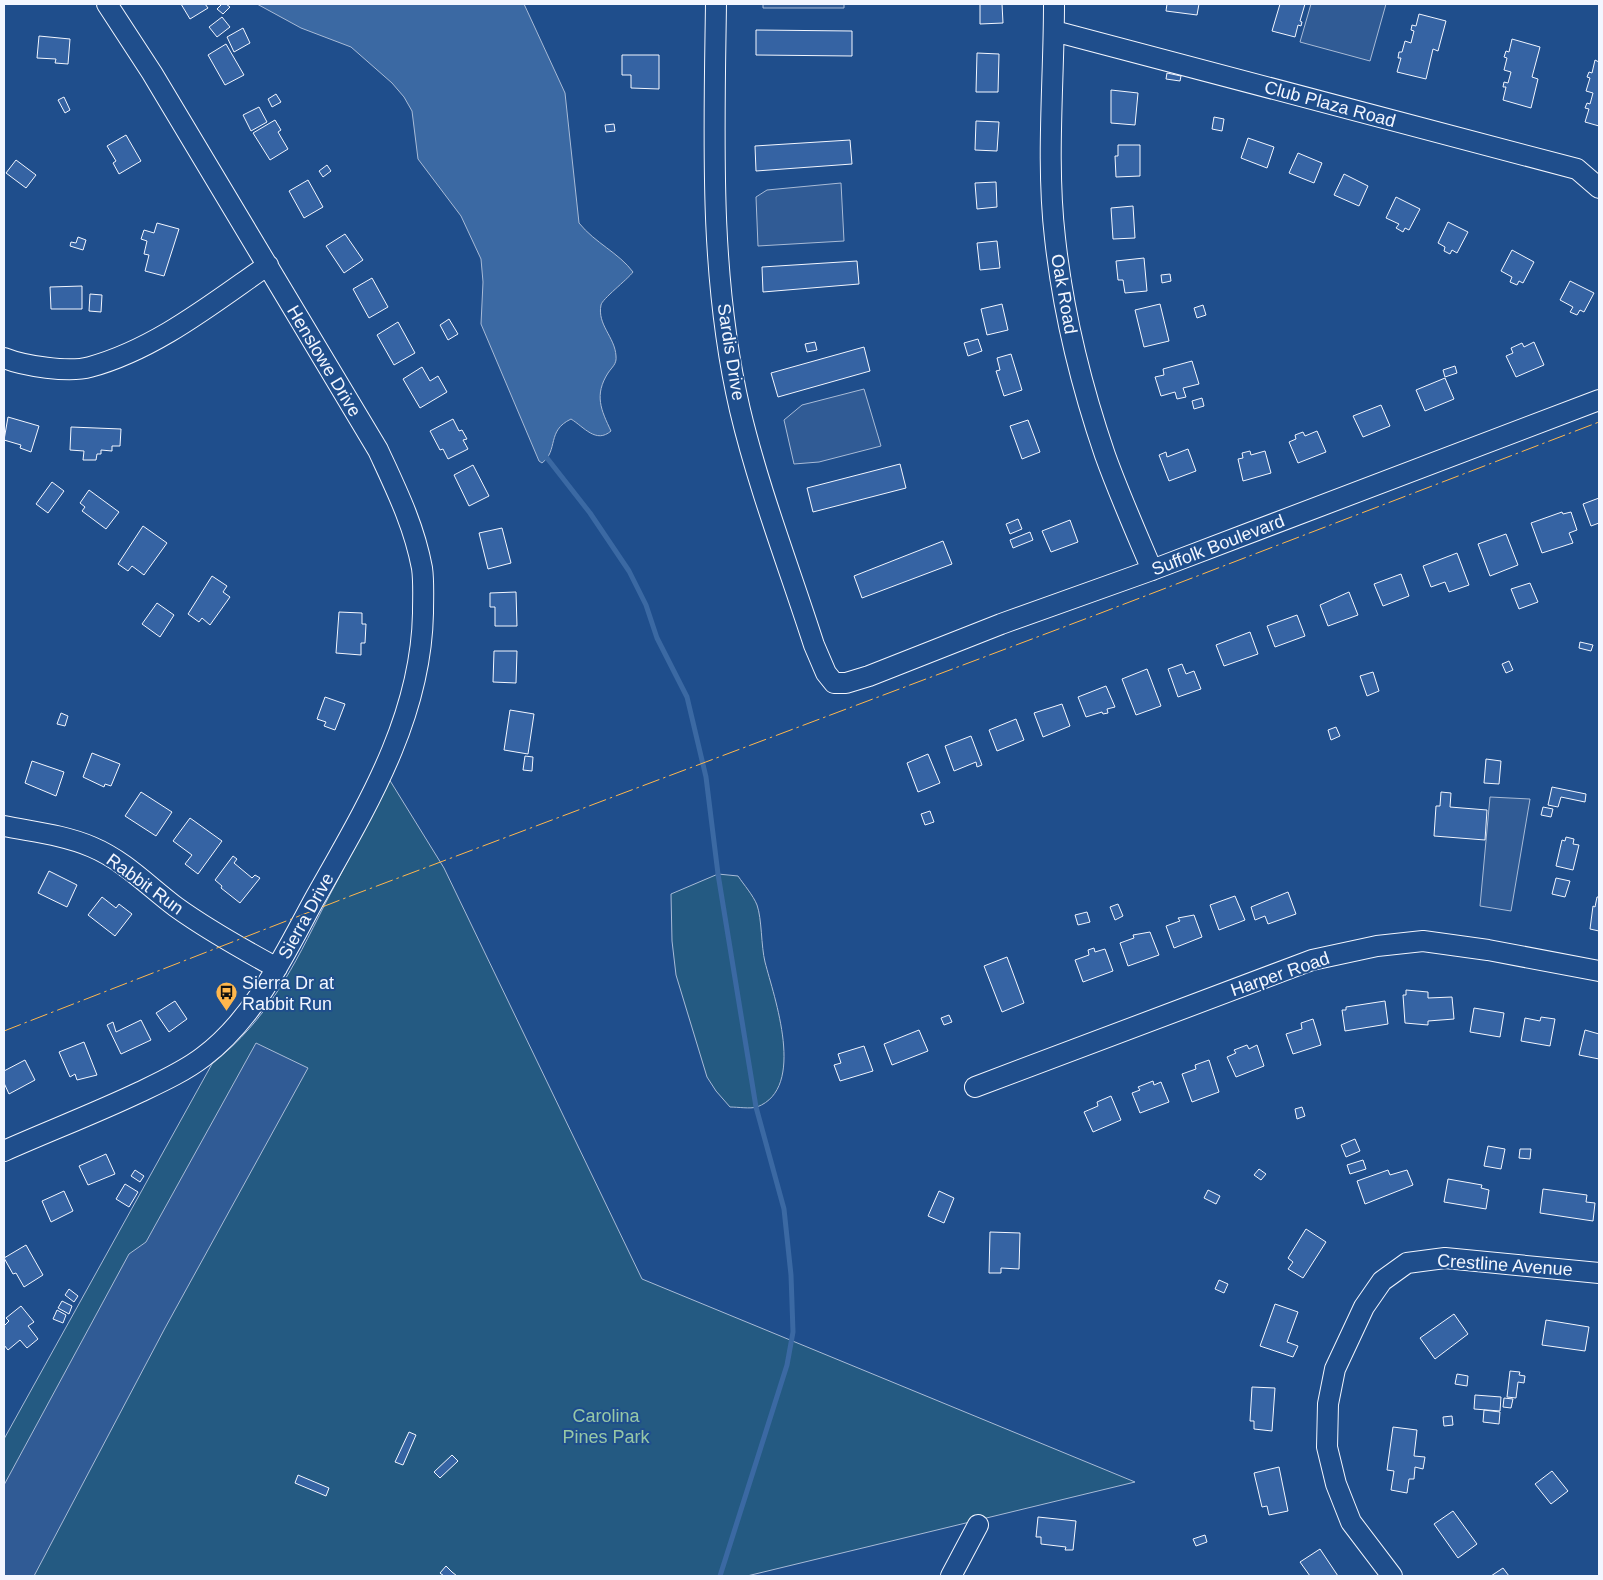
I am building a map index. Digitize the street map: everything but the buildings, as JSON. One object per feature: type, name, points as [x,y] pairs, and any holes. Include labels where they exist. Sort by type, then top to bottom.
[{"type":"street","name":"Henslowe Drive","points":[[107,4],[152,73],[378,450],[406,509],[422,570],[421,653],[409,706],[393,751]]},
{"type":"street","name":"Sardis Drive","points":[[716,4],[714,146],[716,220],[719,273],[730,356],[751,450],[814,645],[826,673],[834,683]]},
{"type":"street","name":"Oak Road","points":[[1054,4],[1051,150],[1055,236],[1062,290],[1072,339],[1105,454],[1152,570]]},
{"type":"street","name":"Club Plaza Road","points":[[1054,32],[1577,169],[1599,188]]},
{"type":"street","points":[[4,358],[20,364],[44,367],[88,368],[127,354],[176,327],[268,265]]},
{"type":"street","name":"Suffolk Boulevard","points":[[834,683],[846,683],[869,676],[1001,624],[1152,570],[1599,400]]},
{"type":"street","name":"Sierra Drive","points":[[4,1151],[126,1098],[203,1058],[224,1039],[252,1006],[277,968],[375,792],[393,751]]},
{"type":"street","name":"Rabbit Run","points":[[4,826],[68,838],[112,857],[132,870],[175,906],[213,932],[277,968]]},
{"type":"street","name":"Harper Road","points":[[975,1086],[1312,960],[1377,946],[1423,941],[1495,951],[1599,971]]},
{"type":"street","name":"Crestline Avenue","points":[[1392,1576],[1351,1522],[1336,1484],[1326,1447],[1328,1404],[1335,1370],[1364,1306],[1382,1281],[1407,1263],[1444,1258],[1599,1273]]},
{"type":"street","points":[[951,1576],[978,1525]]},
{"type":"green space","name":"Carolina Pines Park","points":[[389,779],[444,868],[642,1279],[1135,1482],[747,1576],[4,1576],[4,1439],[212,1064],[249,1029],[278,991],[290,971]]},
{"type":"green space","points":[[718,874],[738,876],[757,905],[765,962],[780,1018],[784,1062],[781,1081],[772,1097],[754,1108],[730,1107],[707,1077],[676,975],[672,941],[671,894]]},
{"type":"shaded area","points":[[257,4],[524,4],[565,93],[579,223],[621,259],[633,272],[602,302],[600,312],[613,343],[616,356],[615,363],[601,388],[600,395],[604,416],[611,431],[606,435],[595,435],[571,419],[558,429],[547,458],[542,463],[539,461],[481,324],[483,282],[481,259],[461,216],[418,159],[412,111],[404,97],[392,83],[351,47],[301,28]]},
{"type":"shaded area","points":[[763,4],[844,4],[844,8],[763,8]]},
{"type":"shaded area","points":[[1311,4],[1386,4],[1370,61],[1300,42]]},
{"type":"shaded area","points":[[841,183],[844,241],[758,246],[756,197],[767,190]]},
{"type":"shaded area","points":[[864,389],[881,446],[819,462],[794,464],[784,420],[802,405]]},
{"type":"shaded area","points":[[1490,797],[1530,799],[1511,911],[1480,906]]},
{"type":"shaded area","points":[[256,1043],[308,1068],[165,1328],[34,1576],[4,1576],[4,1485],[129,1254],[146,1242]]},
{"type":"waterway","points":[[547,458],[590,513],[629,571],[646,605],[657,638],[687,697],[706,777],[718,874],[756,1107],[784,1209],[791,1275],[793,1332],[787,1365],[720,1576]]},
{"type":"power","points":[[4,1031],[353,895],[1093,616],[1599,422]]},
{"type":"place","name":"Sierra Dr at Rabbit Run","points":[[226,1012]]}]
